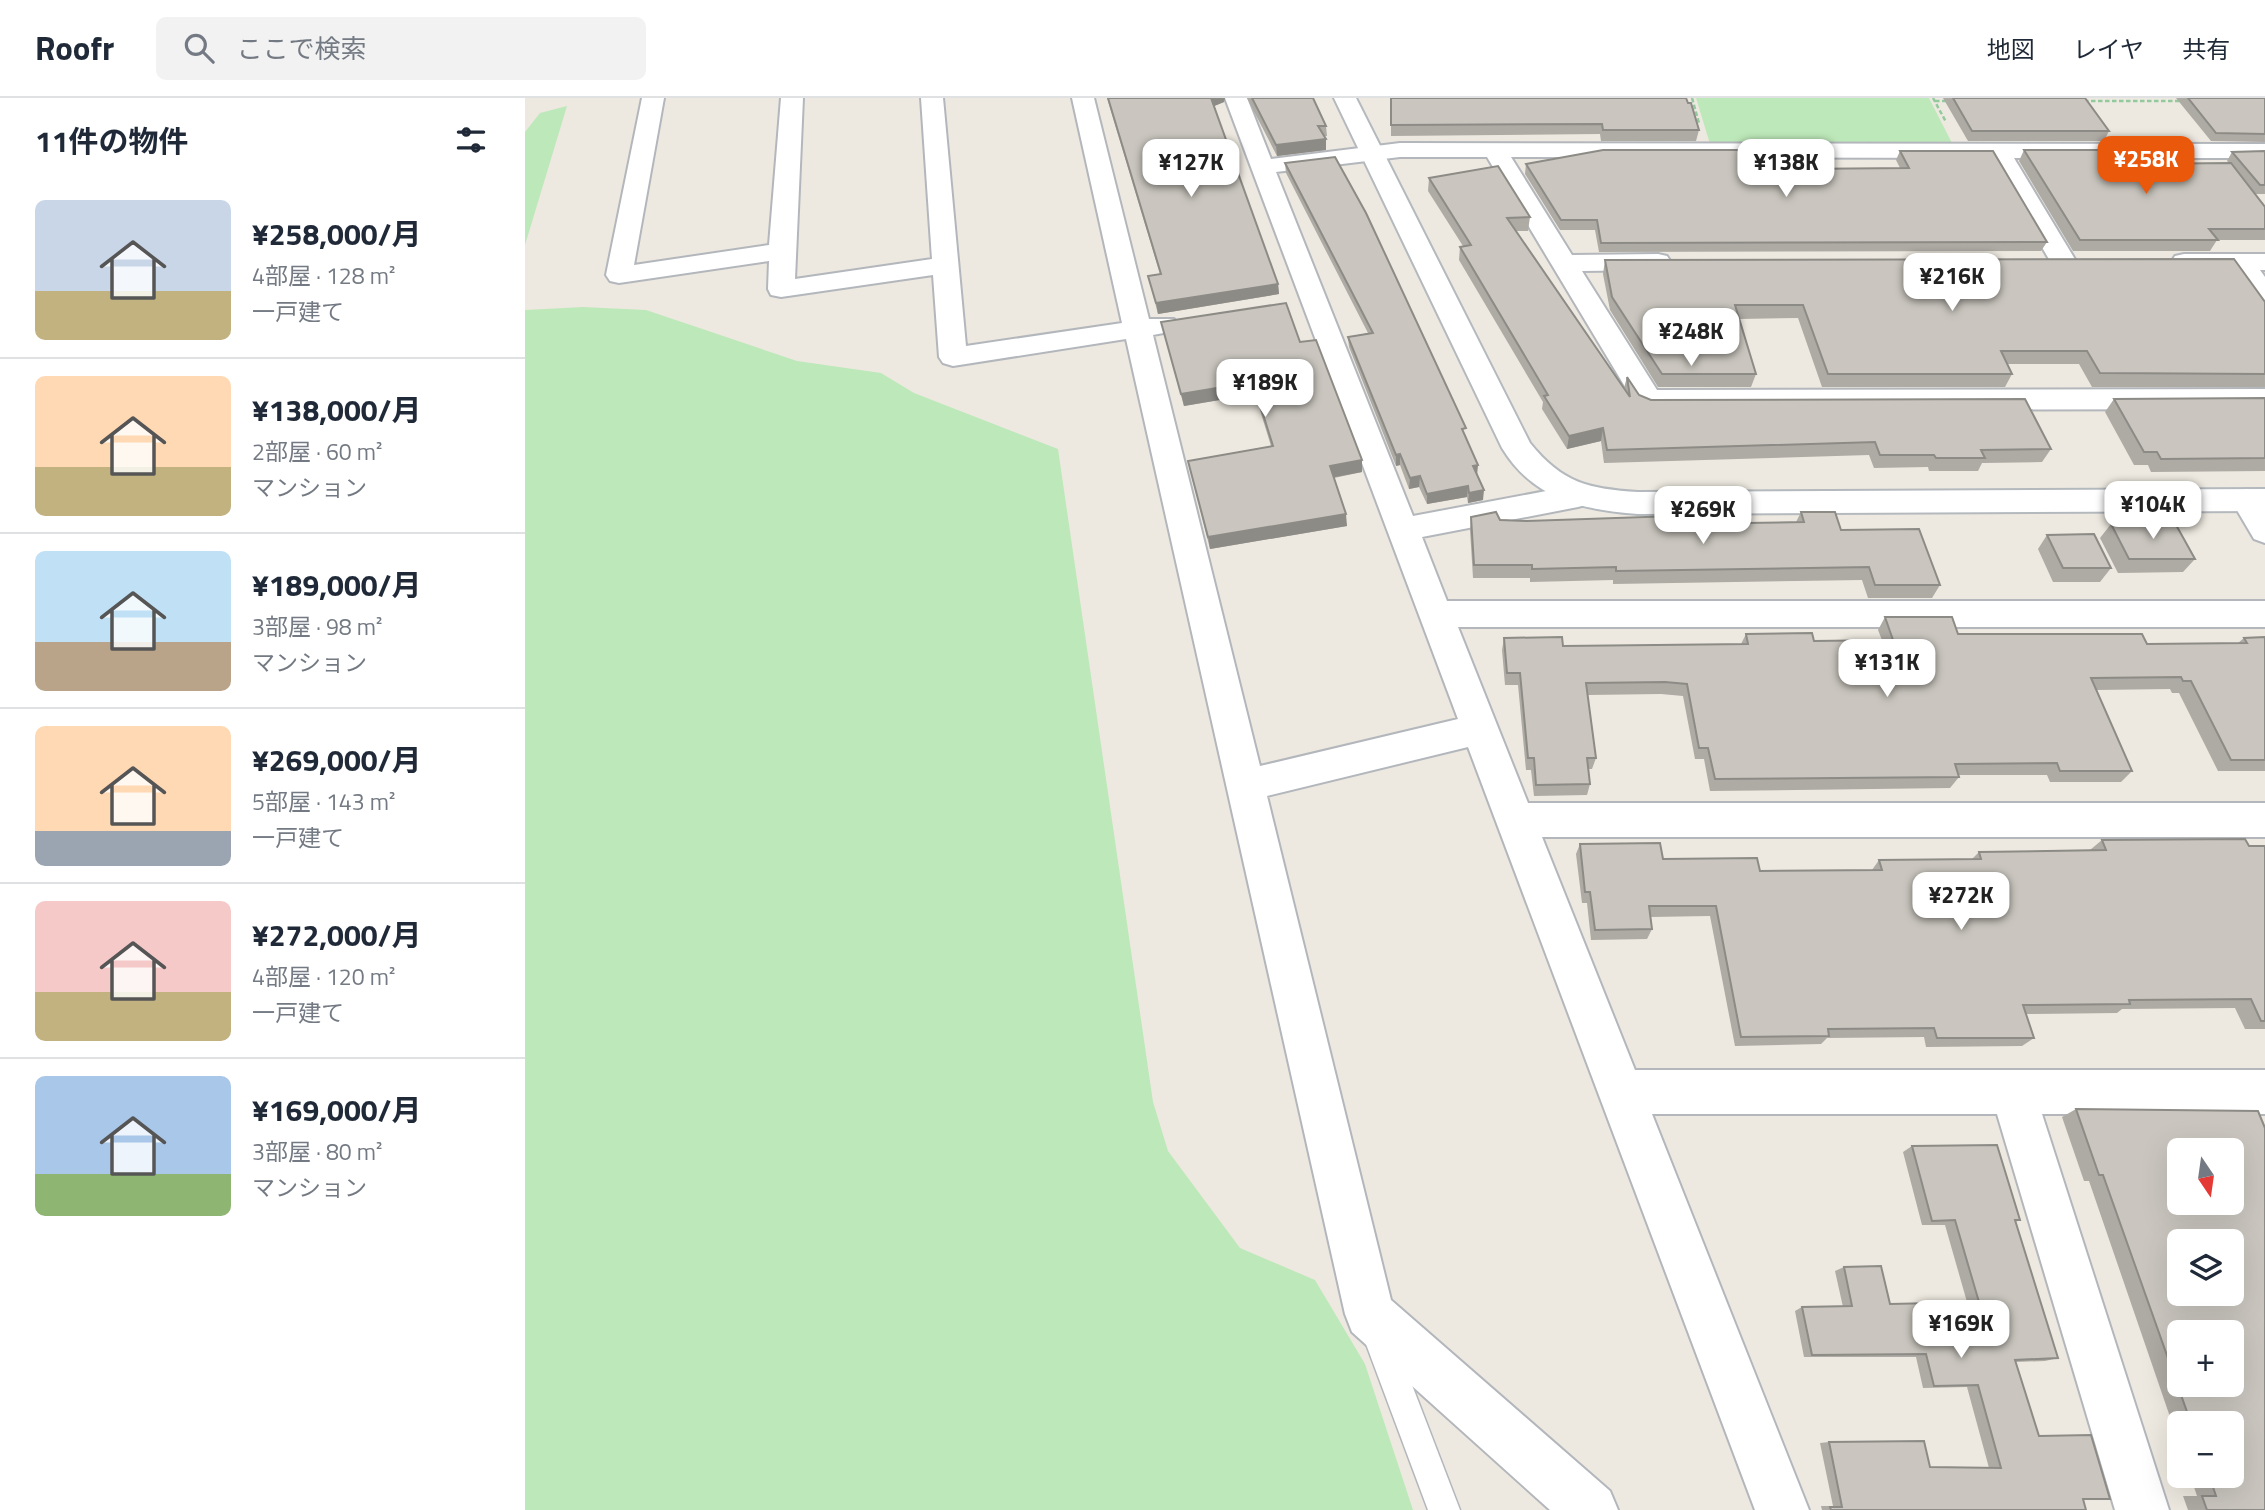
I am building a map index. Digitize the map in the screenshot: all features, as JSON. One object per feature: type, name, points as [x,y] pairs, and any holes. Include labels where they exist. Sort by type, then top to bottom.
[{"type":"street","points":[[653,98],[619,275],[782,251]]},
{"type":"street","points":[[792,98],[781,289],[945,265]]},
{"type":"street","points":[[932,98],[953,358],[1193,320]]},
{"type":"street","points":[[1083,98],[1370,1314],[1591,1510]]},
{"type":"street","points":[[1235,98],[1262,166],[1301,302],[1405,529],[1782,1510]]},
{"type":"street","points":[[1345,98],[1517,448],[1538,475],[1551,485],[1578,496],[1637,503],[2256,500],[2265,531]]},
{"type":"street","points":[[1262,166],[1371,153],[1495,150],[2265,151]]},
{"type":"street","points":[[1495,150],[1648,400],[2265,399]]},
{"type":"street","points":[[1998,151],[2063,261]]},
{"type":"street","points":[[2036,261],[2091,262]]},
{"type":"street","points":[[1566,262],[1690,262]]},
{"type":"street","points":[[2159,262],[2253,262],[2265,296]]},
{"type":"street","points":[[1405,529],[1578,496]]},
{"type":"street","points":[[1436,614],[2265,614]]},
{"type":"street","points":[[1247,785],[1481,729]]},
{"type":"street","points":[[1516,821],[2265,820]]},
{"type":"street","points":[[1621,1092],[2265,1092]]},
{"type":"street","points":[[2013,1094],[2142,1510]]},
{"type":"lane","points":[[1370,1314],[1444,1510]]},
{"type":"path","points":[[1935,101],[1949,101]]},
{"type":"path","points":[[2073,101],[2196,101]]},
{"type":"green space","points":[[1696,98],[1929,98],[1953,145],[1710,144]]},
{"type":"green space","points":[[567,106],[525,245],[525,132],[540,113]]},
{"type":"green space","points":[[583,307],[646,310],[797,361],[881,373],[914,393],[1058,449],[1153,1102],[1168,1151],[1240,1248],[1315,1280],[1365,1364],[1413,1510],[525,1510],[525,310]]},
{"type":"building","points":[[1108,98],[1211,98],[1278,284],[1156,303],[1148,276],[1161,274]]},
{"type":"building","points":[[1252,98],[1313,98],[1326,126],[1318,126],[1326,139],[1276,145]]},
{"type":"building","points":[[1391,98],[1686,98],[1688,103],[1691,103],[1699,130],[1603,130],[1602,124],[1391,125]]},
{"type":"building","points":[[1953,98],[2085,98],[2109,131],[1972,131]]},
{"type":"building","points":[[2188,98],[2265,98],[2265,134],[2216,133]]},
{"type":"building","points":[[1603,150],[1749,150],[1753,161],[1790,161],[1793,169],[1909,168],[1900,151],[1993,151],[2047,242],[1601,243],[1597,220],[1561,220],[1526,164]]},
{"type":"building","points":[[2024,150],[2124,150],[2134,164],[2231,163],[2265,207],[2265,229],[2209,229],[2218,240],[2080,240]]},
{"type":"building","points":[[2265,151],[2265,185],[2260,185],[2232,152]]},
{"type":"building","points":[[1335,157],[1366,213],[1466,428],[1462,429],[1478,465],[1473,466],[1484,490],[1469,493],[1468,486],[1427,494],[1420,476],[1410,478],[1400,454],[1396,455],[1348,337],[1373,333],[1285,163]]},
{"type":"building","points":[[1498,166],[1530,217],[1507,218],[1630,397],[1627,377],[1639,395],[1651,400],[2025,399],[2051,449],[1981,450],[1985,458],[1880,455],[1875,442],[1607,450],[1603,428],[1569,436],[1544,396],[1548,395],[1460,247],[1471,245],[1429,178]]},
{"type":"building","points":[[2234,259],[2265,302],[2265,374],[2100,373],[2087,351],[2001,351],[2012,374],[1828,374],[1803,305],[1735,305],[1756,374],[1662,374],[1612,297],[1605,260]]},
{"type":"building","points":[[1286,303],[1300,342],[1316,340],[1362,460],[1330,466],[1346,514],[1208,537],[1188,461],[1273,446],[1253,382],[1181,394],[1161,322]]},
{"type":"building","points":[[2265,398],[2265,458],[2161,459],[2157,452],[2144,452],[2114,399]]},
{"type":"building","points":[[1496,512],[1500,520],[1527,521],[1675,516],[1677,524],[1804,522],[1801,512],[1835,512],[1841,530],[1919,529],[1940,585],[1875,585],[1869,567],[1616,571],[1616,567],[1532,569],[1532,565],[1474,565],[1471,517]]},
{"type":"building","points":[[2175,523],[2195,559],[2129,559],[2111,524]]},
{"type":"building","points":[[2094,534],[2111,568],[2063,568],[2047,535]]},
{"type":"building","points":[[1885,617],[1952,617],[1958,634],[2142,634],[2147,644],[2247,643],[2244,638],[2265,637],[2265,760],[2231,760],[2191,681],[2183,681],[2181,677],[2091,678],[2132,771],[2060,771],[2057,763],[1955,764],[1959,777],[1715,779],[1708,748],[1699,748],[1687,684],[1586,683],[1596,758],[1587,758],[1590,784],[1536,785],[1534,758],[1528,758],[1520,673],[1507,673],[1504,638],[1562,637],[1563,646],[1748,644],[1746,634],[1812,633],[1814,641],[1893,640]]},
{"type":"building","points":[[2245,839],[2249,846],[2265,846],[2265,1021],[2261,1021],[2251,999],[2129,1000],[2130,1004],[2023,1005],[2034,1038],[1937,1038],[1934,1028],[1828,1029],[1829,1036],[1741,1037],[1716,906],[1649,906],[1652,929],[1595,930],[1590,892],[1585,892],[1580,844],[1660,843],[1663,859],[1757,858],[1760,871],[1882,870],[1879,860],[1981,859],[1979,852],[2106,850],[2102,840]]},
{"type":"building","points":[[2076,1109],[2258,1111],[2265,1128],[2265,1510],[2207,1510],[2202,1496],[2216,1496],[2213,1488],[2244,1488],[2244,1411],[2187,1411],[2182,1397],[2244,1397],[2244,1320],[2167,1320],[2167,1355],[2103,1175],[2099,1175]]},
{"type":"building","points":[[1997,1145],[2020,1220],[2015,1220],[2058,1358],[2015,1360],[2039,1436],[2091,1435],[2110,1499],[2083,1499],[2086,1510],[1831,1510],[1830,1507],[1842,1507],[1829,1442],[1924,1441],[1930,1467],[2001,1468],[1978,1385],[1934,1386],[1926,1354],[1812,1355],[1802,1307],[1852,1306],[1844,1267],[1881,1266],[1890,1304],[1979,1302],[1955,1220],[1932,1221],[1912,1146]]}]
